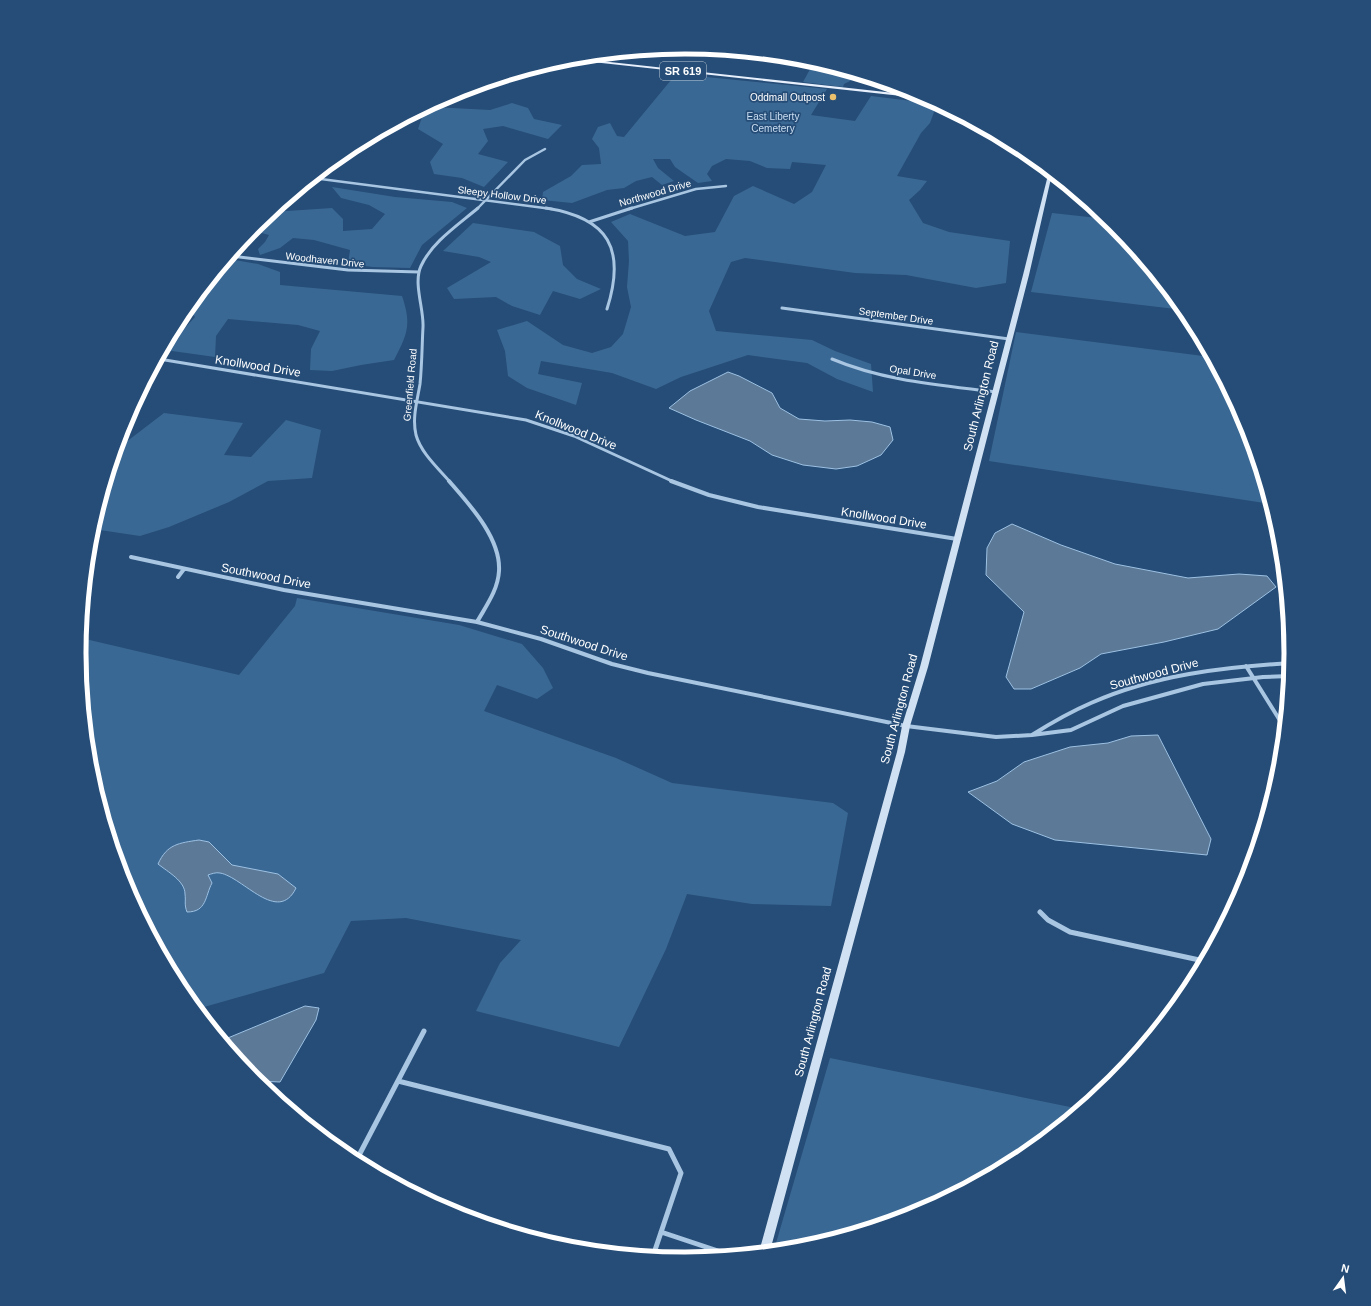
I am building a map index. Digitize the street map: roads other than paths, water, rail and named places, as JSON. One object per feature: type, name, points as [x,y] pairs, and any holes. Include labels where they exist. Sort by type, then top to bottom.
[{"type":"main road","name":"SR 619","points":[[593,62],[903,95]]},
{"type":"main road","name":"South Arlington Road","points":[[765,1247],[901,752],[906,726],[924,667],[1026,275],[1049,177]]},
{"type":"street","name":"Greenfield Road","points":[[477,622],[492,596],[498,581],[499,571],[495,546],[484,525],[470,506],[432,463],[419,443],[416,434],[414,416],[418,401],[422,365],[422,324],[419,272],[427,254],[433,247],[487,200],[526,160],[545,149]]},
{"type":"street","name":"Sleepy Hollow Drive","points":[[320,179],[545,208],[570,214],[589,222],[601,230],[607,237],[613,257],[614,284],[607,309]]},
{"type":"street","name":"Northwood Drive","points":[[589,222],[676,194],[696,189],[726,186]]},
{"type":"street","name":"Woodhaven Drive","points":[[236,257],[358,272],[419,272]]},
{"type":"street","name":"September Drive","points":[[782,308],[1009,338]]},
{"type":"street","name":"Opal Drive","points":[[832,359],[858,370],[880,375],[995,392]]},
{"type":"street","name":"Knollwood Drive","points":[[163,360],[513,417],[550,427],[574,436],[676,483],[730,501],[758,507],[957,539]]},
{"type":"street","name":"Southwood Drive","points":[[131,557],[184,570],[291,591],[477,622],[541,639],[612,664],[648,673],[906,726],[962,734],[996,737],[1032,735],[1071,730],[1123,706],[1202,684],[1283,676]]},
{"type":"street","points":[[178,577],[184,570]]},
{"type":"street","name":"Southwood Drive","points":[[1032,735],[1055,719],[1093,702],[1133,688],[1197,672],[1284,663]]},
{"type":"street","points":[[1246,666],[1280,721]]},
{"type":"street","points":[[1040,912],[1048,920],[1070,932],[1200,960]]},
{"type":"street","points":[[359,1155],[424,1031]]},
{"type":"street","points":[[398,1081],[669,1149],[681,1173],[655,1251]]},
{"type":"street","points":[[661,1232],[718,1251]]},
{"type":"place","name":"Oddmall Outpost","points":[[833,97]]},
{"type":"park label","name":"East Liberty Cemetery","points":[[773,122]]}]
